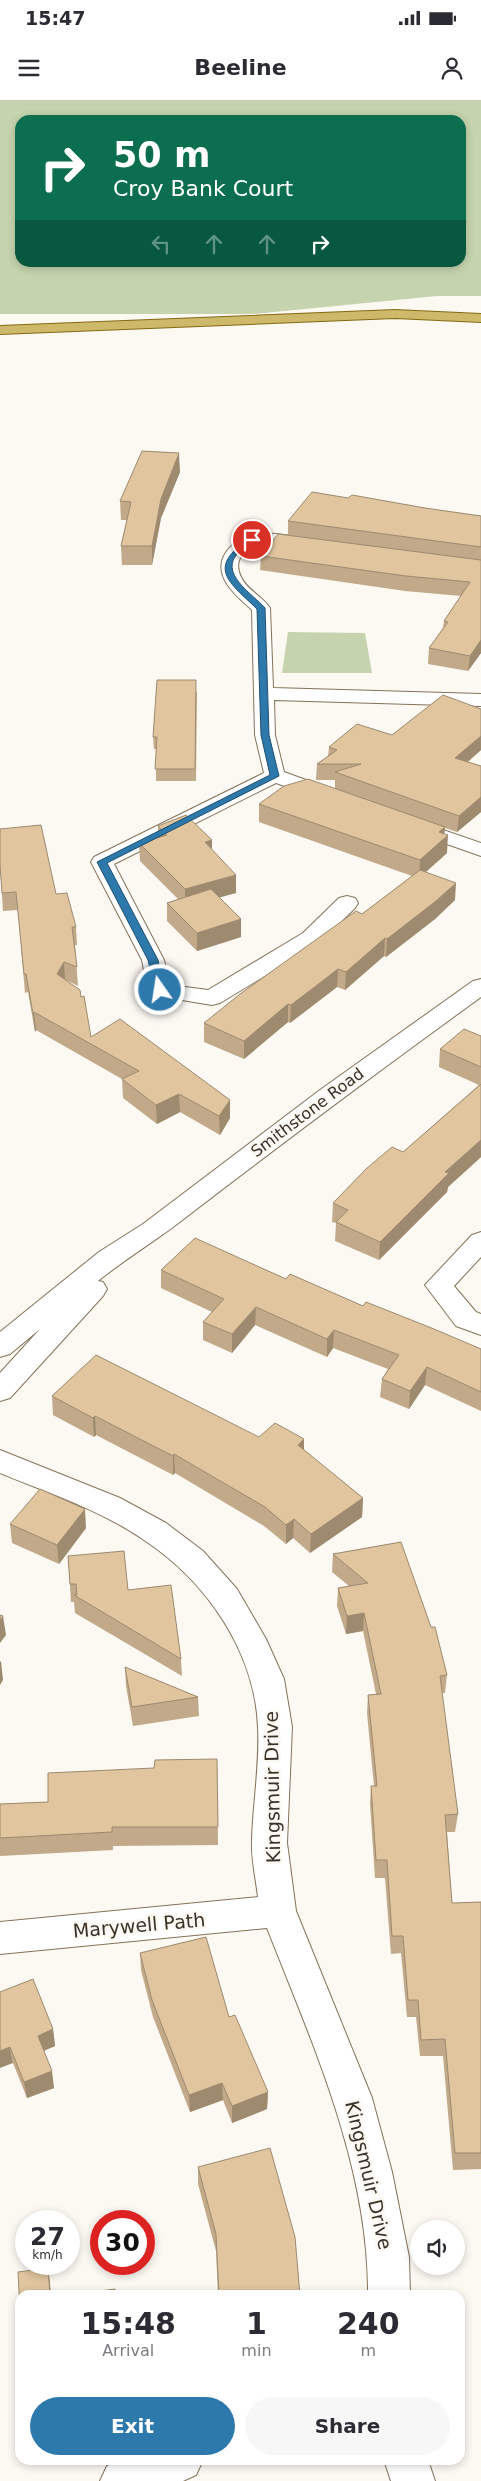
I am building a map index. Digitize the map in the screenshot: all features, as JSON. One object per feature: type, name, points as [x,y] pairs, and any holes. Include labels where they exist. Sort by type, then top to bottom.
[{"type":"main road","points":[[0,330],[213,324],[395,314],[481,318]]},
{"type":"street","points":[[274,776],[265,735],[261,608],[235,584],[229,573],[230,561],[235,552],[244,544],[262,539],[329,548]]},
{"type":"street","points":[[264,694],[481,700]]},
{"type":"street","points":[[347,903],[311,938],[212,998],[160,990],[153,960],[102,862],[274,776],[349,802]]},
{"type":"street","points":[[395,819],[481,850]]},
{"type":"street","name":"Smithstone Road","points":[[0,1347],[108,1258],[136,1241],[329,1095],[481,986]]},
{"type":"street","name":"Smithstone Road","points":[[0,1391],[136,1241]]},
{"type":"street","points":[[481,1241],[439,1285],[466,1319],[481,1325]]},
{"type":"street","name":"Kingsmuir Drive","points":[[0,1461],[109,1506],[155,1531],[192,1560],[226,1598],[250,1639],[268,1679],[275,1727],[269,1843],[278,1911],[353,2098],[372,2172],[388,2257],[389,2290]]},
{"type":"street","name":"Marywell Path","points":[[0,1938],[278,1911]]},
{"type":"street","points":[[122,2481],[161,2465]]},
{"type":"street","points":[[408,2465],[413,2481]]},
{"type":"green space","points":[[0,100],[481,100],[481,296],[437,296],[254,314],[0,314]]},
{"type":"green space","points":[[288,632],[365,633],[372,673],[282,673]]},
{"type":"building","points":[[142,451],[179,453],[161,499],[152,546],[121,546],[131,502],[120,501]]},
{"type":"building","points":[[312,492],[348,498],[352,495],[481,516],[481,547],[288,521]]},
{"type":"building","points":[[278,534],[481,560],[481,640],[470,656],[429,648],[448,622],[444,621],[470,582],[406,576],[261,556]]},
{"type":"building","points":[[157,680],[196,680],[195,769],[155,769],[157,737],[153,737]]},
{"type":"building","points":[[443,695],[481,709],[481,736],[455,758],[481,766],[481,797],[459,816],[335,772],[361,764],[317,764],[337,750],[329,747],[357,724],[392,735]]},
{"type":"building","points":[[308,779],[445,827],[439,832],[448,835],[420,860],[259,804],[284,786]]},
{"type":"building","points":[[186,815],[212,840],[205,842],[236,875],[185,889],[139,843],[167,835],[158,826]]},
{"type":"building","points":[[41,825],[56,894],[67,893],[76,927],[72,927],[77,967],[64,962],[57,974],[80,990],[81,997],[84,996],[91,1037],[120,1019],[230,1100],[219,1116],[179,1094],[156,1105],[122,1079],[139,1071],[34,1012],[33,1014],[26,974],[24,974],[16,892],[2,893],[0,829]]},
{"type":"building","points":[[420,870],[456,883],[387,939],[385,938],[346,972],[338,969],[291,1005],[288,1004],[244,1041],[204,1023],[240,994],[356,911],[362,914]]},
{"type":"building","points":[[211,889],[241,919],[197,933],[167,903]]},
{"type":"building","points":[[464,1029],[481,1036],[481,1067],[440,1049]]},
{"type":"building","points":[[481,1084],[481,1140],[445,1172],[449,1173],[380,1242],[336,1222],[348,1210],[333,1203],[367,1168],[392,1147],[403,1152]]},
{"type":"building","points":[[195,1238],[286,1279],[290,1274],[363,1306],[366,1302],[481,1349],[481,1392],[427,1367],[410,1391],[382,1379],[399,1355],[334,1330],[327,1339],[256,1307],[232,1334],[203,1322],[224,1299],[161,1270]]},
{"type":"building","points":[[96,1355],[259,1437],[275,1423],[304,1439],[298,1445],[363,1498],[311,1534],[294,1519],[286,1525],[265,1507],[174,1454],[173,1456],[95,1416],[93,1418],[52,1396]]},
{"type":"building","points":[[40,1489],[85,1509],[57,1545],[10,1524]]},
{"type":"building","points":[[401,1542],[431,1627],[435,1627],[447,1675],[440,1676],[458,1814],[445,1815],[452,1903],[481,1902],[481,2153],[455,2153],[445,2039],[421,2040],[418,2000],[408,2000],[403,1936],[392,1936],[387,1860],[376,1860],[371,1786],[377,1786],[368,1695],[381,1694],[364,1613],[347,1616],[338,1588],[368,1583],[333,1554]]},
{"type":"building","points":[[124,1551],[128,1590],[171,1585],[181,1659],[74,1595],[77,1595],[76,1584],[70,1584],[68,1556]]},
{"type":"building","points":[[125,1667],[198,1697],[132,1707]]},
{"type":"building","points":[[217,1759],[218,1827],[112,1827],[112,1832],[0,1838],[0,1804],[48,1802],[48,1773],[154,1768],[155,1760]]},
{"type":"building","points":[[206,1937],[229,2017],[235,2015],[268,2092],[232,2106],[222,2083],[189,2095],[152,2000],[140,1953]]},
{"type":"building","points":[[33,1979],[53,2029],[38,2036],[52,2071],[24,2082],[10,2047],[0,2051],[0,1992]]},
{"type":"building","points":[[270,2148],[295,2237],[300,2290],[219,2290],[216,2234],[198,2167]]},
{"type":"building","points":[[18,2275],[49,2275],[50,2290],[19,2290]]},
{"type":"route","points":[[160,990],[153,960],[102,862],[274,776],[265,735],[261,608],[235,584],[229,573],[230,561],[235,552],[252,540]]}]
